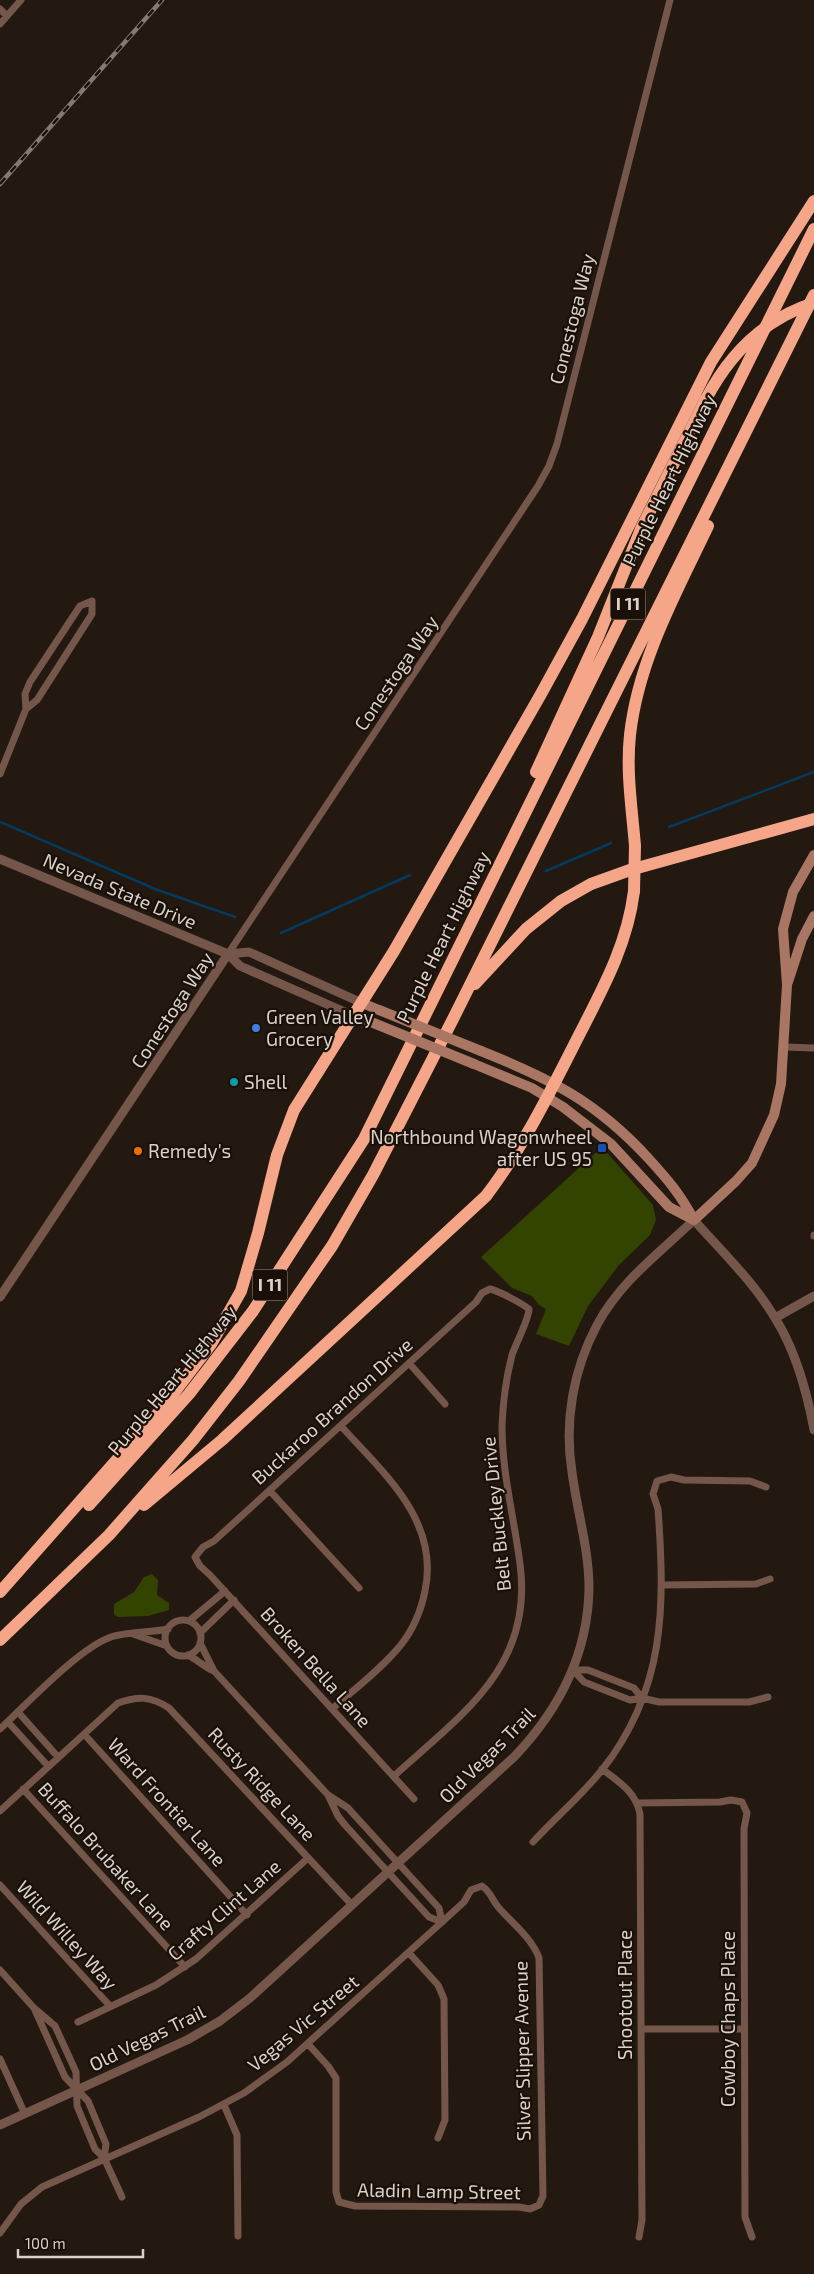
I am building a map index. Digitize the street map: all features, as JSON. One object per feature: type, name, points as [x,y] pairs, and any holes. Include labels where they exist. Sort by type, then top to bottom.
[{"type":"highway","points":[[0,1592],[160,1411],[211,1344],[241,1291],[258,1233],[277,1155],[294,1110],[362,1003],[550,677],[711,362],[814,201]]},
{"type":"highway","name":"Purple Heart Highway","points":[[0,1592],[108,1486],[189,1394],[253,1311],[364,1139],[814,229]]},
{"type":"highway","name":"I 11","points":[[0,1640],[109,1535],[194,1440],[239,1381],[307,1285],[373,1175],[814,295]]},
{"type":"highway","points":[[468,926],[598,637],[635,544],[706,399],[724,367],[742,345],[780,317],[814,302]]},
{"type":"highway","points":[[109,1535],[222,1440],[469,1213],[501,1176],[548,1098],[613,967],[628,924],[634,891],[635,846],[629,759],[630,736],[641,680],[657,636],[804,317]]},
{"type":"highway","points":[[463,998],[526,928],[560,901],[591,884],[630,870],[814,819]]},
{"type":"main road","points":[[694,1220],[736,1181],[752,1163],[762,1146],[777,1106],[784,1048],[787,985],[783,957],[784,922],[793,892],[814,855]]},
{"type":"main road","points":[[787,985],[802,939],[814,916]]},
{"type":"main road","points":[[362,1003],[556,1083],[599,1110],[628,1136],[681,1194],[694,1220]]},
{"type":"main road","points":[[354,1016],[474,1064],[548,1098],[595,1130],[670,1207],[694,1220]]},
{"type":"street","points":[[0,24],[21,0]]},
{"type":"street","name":"Conestoga Way","points":[[0,1297],[490,560],[549,466],[558,444],[670,0]]},
{"type":"street","points":[[0,9],[7,16]]},
{"type":"street","points":[[0,774],[26,709],[37,700],[92,614],[92,601],[80,606],[30,682],[24,694],[26,709]]},
{"type":"street","name":"Nevada State Drive","points":[[0,859],[228,954],[240,966],[354,1016]]},
{"type":"street","name":"Nevada State Drive","points":[[228,954],[249,952],[362,1003]]},
{"type":"street","points":[[784,1048],[814,1048]]},
{"type":"street","points":[[694,1220],[755,1288],[776,1318],[798,1370],[814,1430]]},
{"type":"street","name":"Old Vegas Trail","points":[[0,2125],[24,2112],[187,2040],[220,2021],[250,1998],[527,1744],[548,1718],[573,1670],[585,1630],[589,1587],[569,1448],[572,1399],[577,1377],[597,1325],[618,1293],[694,1220]]},
{"type":"street","name":"Buckaroo Brandon Drive","points":[[195,1557],[203,1547],[214,1541],[270,1491],[476,1302],[482,1293],[490,1289]]},
{"type":"street","name":"Belt Buckley Drive","points":[[394,1776],[481,1696],[506,1657],[518,1623],[522,1583],[503,1465],[502,1424],[506,1380],[520,1330],[529,1315],[529,1309],[521,1302],[509,1299],[501,1291],[490,1289]]},
{"type":"street","points":[[776,1318],[814,1296]]},
{"type":"street","points":[[409,1363],[445,1404]]},
{"type":"street","points":[[333,1708],[393,1654],[409,1634],[424,1599],[428,1570],[424,1539],[411,1508],[396,1487],[341,1426]]},
{"type":"street","points":[[533,1842],[580,1795],[602,1769],[629,1727],[642,1698],[657,1649],[662,1585],[658,1509],[653,1494],[658,1481],[670,1477],[684,1480],[750,1481],[766,1487]]},
{"type":"street","points":[[270,1491],[359,1588]]},
{"type":"street","name":"Broken Bella Lane","points":[[195,1557],[200,1566],[234,1600],[414,1799]]},
{"type":"street","points":[[662,1585],[756,1584],[770,1579]]},
{"type":"street","points":[[0,1729],[90,1648],[111,1637],[168,1629],[178,1621],[189,1621],[225,1591]]},
{"type":"street","points":[[200,1633],[234,1600]]},
{"type":"street","points":[[189,1621],[200,1633],[200,1643],[214,1671],[328,1794],[348,1808],[440,1908],[442,1922],[429,1917],[338,1816],[328,1794]]},
{"type":"street","points":[[167,1646],[165,1637],[168,1629]]},
{"type":"street","points":[[133,1634],[167,1646],[177,1654],[195,1658],[204,1667],[214,1671]]},
{"type":"street","points":[[188,1655],[200,1643]]},
{"type":"street","points":[[573,1670],[584,1682],[630,1700],[642,1698],[659,1702],[749,1702],[768,1697]]},
{"type":"street","points":[[573,1670],[588,1670],[634,1688],[642,1698]]},
{"type":"street","name":"Rusty Ridge Lane","points":[[84,1734],[118,1703],[141,1697],[159,1701],[169,1708],[352,1905]]},
{"type":"street","points":[[18,1712],[58,1757]]},
{"type":"street","points":[[8,1722],[48,1766]]},
{"type":"street","points":[[0,1811],[84,1734]]},
{"type":"street","name":"Ward Frontier Lane","points":[[84,1734],[247,1915]]},
{"type":"street","points":[[602,1769],[625,1787],[638,1803]]},
{"type":"street","name":"Buffalo Brubaker Lane","points":[[23,1789],[185,1967]]},
{"type":"street","name":"Cowboy Chaps Place","points":[[638,1803],[720,1802],[731,1800],[742,1802],[746,1813],[744,1830],[745,2217],[752,2237]]},
{"type":"street","name":"Shootout Place","points":[[638,1803],[640,1820],[642,2220],[639,2237]]},
{"type":"street","name":"Crafty Clint Lane","points":[[78,2022],[156,1985],[185,1967],[212,1947],[308,1858]]},
{"type":"street","name":"Wild Willey Way","points":[[0,1885],[110,2006]]},
{"type":"street","name":"Vegas Vic Street","points":[[0,2233],[30,2195],[53,2180],[224,2104],[272,2074],[409,1953],[464,1902],[471,1890],[482,1886]]},
{"type":"street","name":"Silver Slipper Avenue","points":[[482,1886],[491,1893],[496,1905],[532,1945],[540,1958],[543,2196],[539,2205]]},
{"type":"street","points":[[409,1953],[438,1985],[444,1999],[445,2120],[438,2138]]},
{"type":"street","points":[[0,1970],[34,2008],[55,2026],[76,2072],[77,2106],[80,2114],[95,2149],[104,2158],[122,2197]]},
{"type":"street","points":[[34,2008],[65,2077],[88,2101],[106,2144],[104,2158]]},
{"type":"street","points":[[641,2029],[744,2029]]},
{"type":"street","name":"Aladin Lamp Street","points":[[308,2044],[336,2078],[336,2192],[339,2202],[355,2206],[520,2206],[530,2209],[539,2205]]},
{"type":"street","points":[[0,2059],[24,2112]]},
{"type":"street","points":[[224,2104],[237,2135],[238,2236]]},
{"type":"green space","points":[[602,1147],[653,1205],[656,1220],[650,1235],[619,1265],[588,1306],[569,1346],[536,1334],[546,1309],[539,1305],[532,1296],[512,1288],[481,1257]]},
{"type":"green space","points":[[152,1574],[158,1580],[157,1595],[169,1603],[169,1610],[148,1616],[118,1617],[114,1615],[114,1604],[134,1592],[144,1577]]},
{"type":"waterway","points":[[669,827],[814,772]]},
{"type":"waterway","points":[[0,822],[155,889],[235,917]]},
{"type":"waterway","points":[[546,871],[611,843]]},
{"type":"waterway","points":[[281,933],[410,875]]},
{"type":"railway","points":[[0,184],[162,0]]},
{"type":"place","name":"Green Valley Grocery","points":[[256,1028]]},
{"type":"place","name":"Shell","points":[[234,1082]]},
{"type":"place","name":"Northbound Wagonwheel after US 95","points":[[602,1148]]},
{"type":"place","name":"Remedy's","points":[[138,1151]]}]
